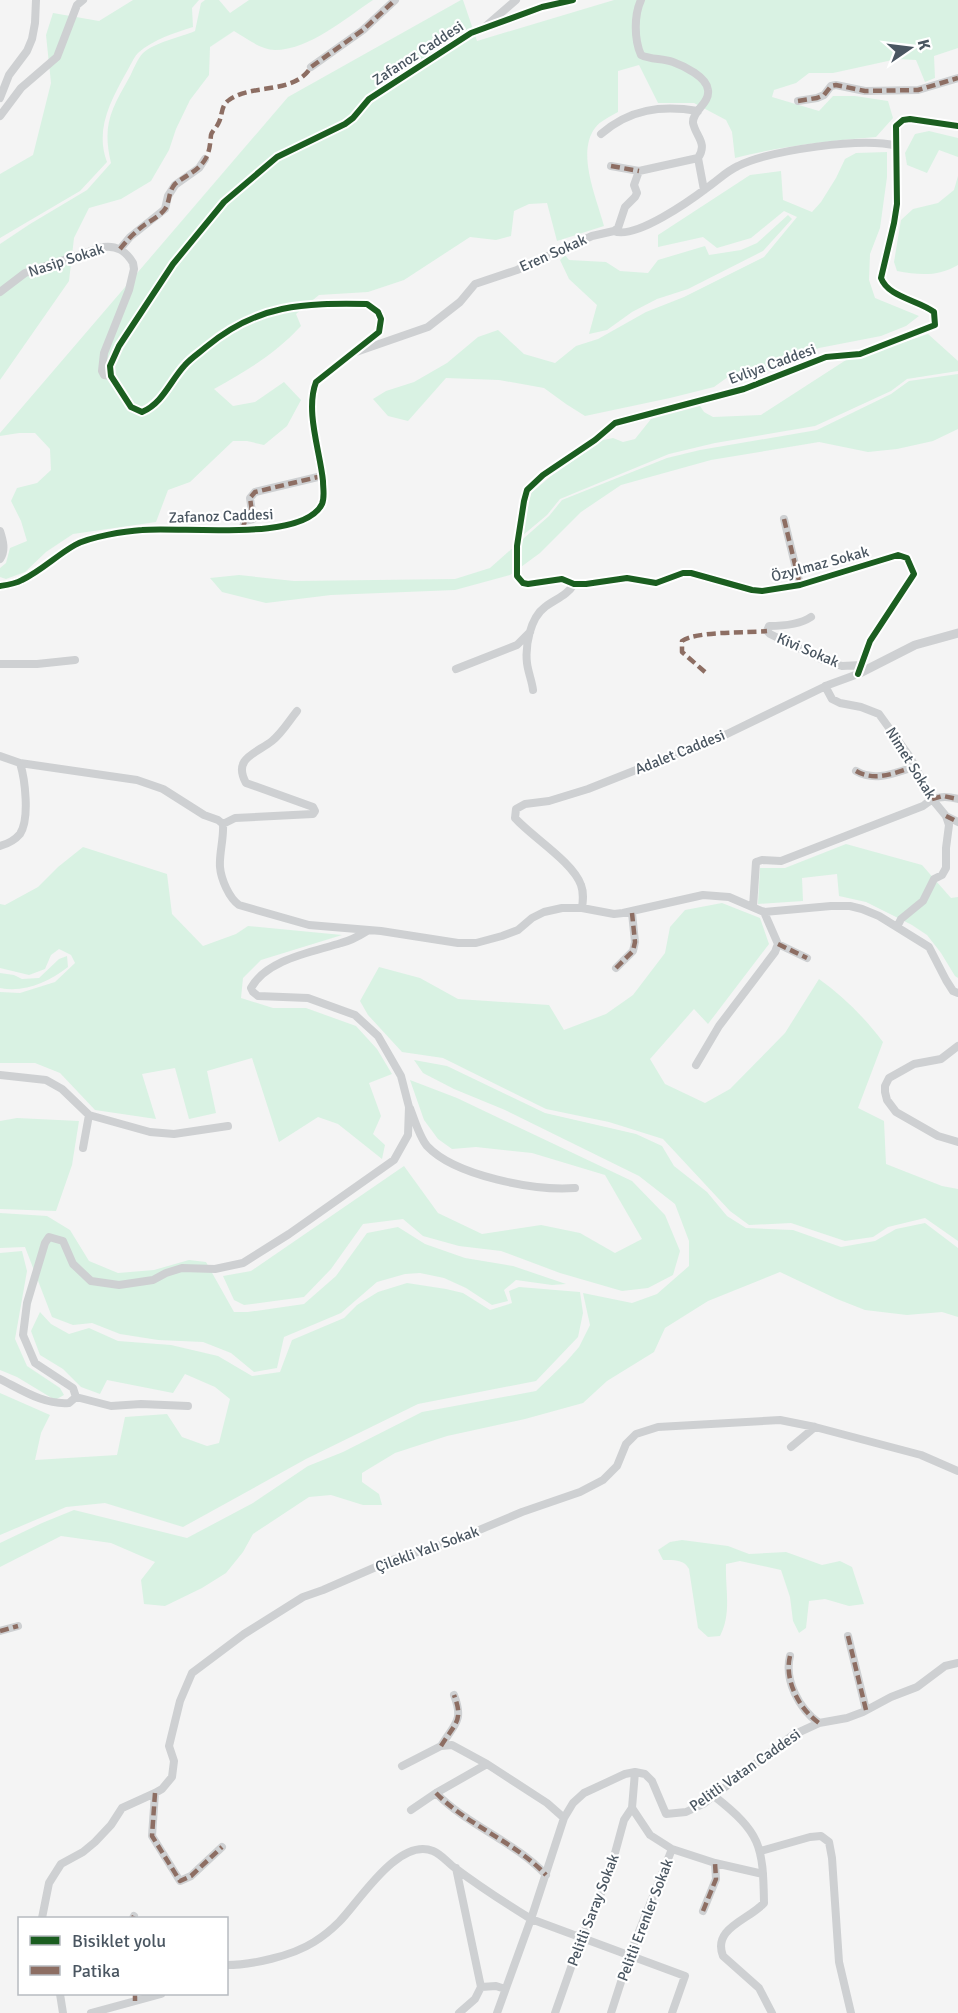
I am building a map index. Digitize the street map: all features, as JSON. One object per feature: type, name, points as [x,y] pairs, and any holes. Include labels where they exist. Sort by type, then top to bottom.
[{"type":"street","points":[[0,98],[9,75],[27,51],[32,39],[36,0]]},
{"type":"street","points":[[0,116],[21,88],[57,57],[77,5],[84,0]]},
{"type":"street","points":[[311,67],[363,30],[395,0]]},
{"type":"street","points":[[485,27],[516,0]]},
{"type":"street","name":"Zafanoz Caddesi","points":[[0,586],[22,580],[84,541],[142,530],[242,530],[281,527],[310,516],[322,503],[324,496],[311,405],[316,382],[379,332],[381,318],[378,312],[367,304],[324,303],[271,310],[228,329],[186,363],[157,403],[142,412],[131,407],[111,376],[110,366],[119,346],[173,264],[224,202],[278,157],[345,124],[374,95],[458,40],[485,27],[542,7],[573,0]]},
{"type":"street","points":[[611,166],[639,171],[698,158],[703,151],[693,123],[695,115],[707,96],[708,89],[705,82],[673,62],[641,55],[635,26],[641,0]]},
{"type":"street","points":[[798,101],[817,98],[824,95],[831,86],[836,85],[865,91],[918,90],[958,78]]},
{"type":"street","points":[[601,134],[626,116],[665,108],[698,111]]},
{"type":"street","name":"Evliya Caddesi","points":[[574,584],[562,579],[528,584],[523,583],[517,576],[524,501],[527,490],[543,475],[596,440],[615,423],[744,389],[826,357],[860,354],[935,325],[934,312],[924,304],[891,291],[883,284],[881,278],[897,204],[896,126],[903,120],[910,119],[958,126]]},
{"type":"street","name":"Eren Sokak","points":[[355,352],[428,327],[460,302],[475,284],[517,270],[592,236],[614,231],[618,233],[631,231],[655,221],[740,165],[794,150],[820,146],[879,143],[897,146]]},
{"type":"street","points":[[698,158],[704,190]]},
{"type":"street","name":"Nasip Sokak","points":[[0,292],[35,268],[103,247],[120,249],[130,237],[165,208],[168,196],[175,185],[199,168],[205,159]]},
{"type":"street","points":[[614,231],[618,228],[625,207],[637,193],[634,185],[639,171]]},
{"type":"street","points":[[111,376],[104,375],[102,370],[104,353],[129,290],[134,269],[131,259],[120,249]]},
{"type":"street","points":[[242,530],[245,521],[253,519],[250,498],[255,492],[322,476]]},
{"type":"street","points":[[784,519],[800,585]]},
{"type":"street","points":[[0,531],[3,542],[0,560]]},
{"type":"street","name":"Özyılmaz Sokak","points":[[574,584],[627,578],[656,583],[683,573],[691,573],[762,591],[800,585],[898,555],[907,558],[914,574],[870,641],[860,669]]},
{"type":"street","points":[[533,690],[526,651],[535,617],[540,611],[570,591],[574,584]]},
{"type":"street","name":"Kivi Sokak","points":[[811,617],[784,626],[769,627],[767,631],[823,660],[860,669]]},
{"type":"street","points":[[456,669],[517,645],[531,631]]},
{"type":"street","name":"Adalet Caddesi","points":[[582,908],[584,896],[581,884],[573,870],[526,830],[515,818],[516,809],[525,804],[549,801],[588,789],[727,734],[860,669],[915,645],[958,633]]},
{"type":"street","points":[[0,664],[37,664],[75,660]]},
{"type":"street","name":"Nimet Sokak","points":[[825,686],[832,699],[879,714],[910,758],[932,799],[946,816]]},
{"type":"street","points":[[223,824],[235,818],[313,814],[315,811],[313,807],[246,783],[241,775],[247,756],[273,740],[297,711]]},
{"type":"street","points":[[0,756],[20,763],[137,780],[163,789],[223,824],[224,836],[220,867],[232,900],[238,905],[309,925],[369,930],[458,943],[477,943],[518,930],[532,918],[544,912],[562,908],[582,908],[614,914],[714,895],[729,897],[764,912],[850,906],[879,916],[929,947],[953,992],[958,993]]},
{"type":"street","points":[[0,846],[12,841],[21,833],[27,799],[20,763]]},
{"type":"street","points":[[856,771],[865,776],[876,777],[914,767]]},
{"type":"street","points":[[753,907],[756,862],[781,861],[902,815],[932,799],[943,796],[958,799]]},
{"type":"street","points":[[946,816],[958,822]]},
{"type":"street","points":[[897,927],[901,919],[922,902],[934,879],[942,875],[946,868],[949,825],[946,816]]},
{"type":"street","points":[[616,968],[633,951],[635,942],[632,912]]},
{"type":"street","points":[[764,912],[778,944],[807,958]]},
{"type":"street","points":[[369,930],[345,942],[289,958],[255,982],[251,988],[253,992],[258,996],[308,998],[355,1015],[378,1036],[401,1076],[409,1107],[427,1145],[454,1165],[499,1181],[562,1189],[575,1188]]},
{"type":"street","points":[[696,1065],[719,1026],[775,952],[778,944]]},
{"type":"street","points":[[958,1046],[941,1059],[914,1064],[889,1078],[885,1092],[887,1100],[896,1112],[938,1136],[958,1142]]},
{"type":"street","points":[[0,1075],[46,1080],[62,1089],[88,1115],[150,1132],[174,1134],[228,1126]]},
{"type":"street","points":[[75,1396],[73,1388],[35,1363],[23,1335],[27,1303],[45,1243],[49,1237],[63,1241],[73,1264],[91,1281],[119,1285],[153,1280],[182,1268],[215,1269],[243,1263],[289,1234],[394,1160],[408,1135],[409,1107]]},
{"type":"street","points":[[83,1148],[88,1115]]},
{"type":"street","points":[[0,1379],[38,1398],[56,1404],[69,1404],[75,1396]]},
{"type":"street","points":[[75,1396],[111,1406],[141,1404],[188,1406]]},
{"type":"street","name":"Çilekli Yalı Sokak","points":[[42,1917],[49,1883],[61,1864],[83,1852],[95,1842],[111,1825],[122,1808],[162,1789],[172,1777],[174,1761],[169,1746],[180,1701],[192,1673],[244,1634],[303,1597],[392,1560],[453,1541],[522,1512],[580,1492],[603,1480],[617,1466],[626,1444],[636,1434],[658,1427],[780,1420],[921,1455],[958,1471]]},
{"type":"street","points":[[791,1448],[815,1427]]},
{"type":"street","points":[[0,1631],[18,1626]]},
{"type":"street","points":[[848,1636],[866,1710]]},
{"type":"street","points":[[790,1656],[787,1665],[788,1676],[808,1715],[819,1723]]},
{"type":"street","name":"Pelitli Vatan Caddesi","points":[[635,1772],[645,1774],[652,1781],[666,1815],[686,1812],[714,1796],[793,1735],[819,1723],[854,1716],[900,1692],[917,1687],[945,1666],[958,1663]]},
{"type":"street","points":[[441,1746],[460,1716],[460,1709],[454,1695]]},
{"type":"street","points":[[402,1766],[441,1746],[452,1745],[487,1764],[547,1803],[564,1818]]},
{"type":"street","points":[[411,1810],[487,1764]]},
{"type":"street","points":[[497,2013],[564,1818],[573,1803],[584,1793],[625,1774],[635,1772]]},
{"type":"street","name":"Pelitli Saray Sokak","points":[[555,2013],[581,1939],[606,1884],[624,1820],[632,1808],[635,1772]]},
{"type":"street","points":[[155,1793],[152,1836],[180,1881],[191,1876],[222,1847]]},
{"type":"street","points":[[436,1793],[478,1826],[534,1862],[546,1875]]},
{"type":"street","points":[[714,1796],[746,1824],[761,1851],[763,1874],[764,1903],[724,1933],[720,1942],[723,1956],[759,1988],[772,2013]]},
{"type":"street","points":[[632,1808],[650,1835],[672,1849]]},
{"type":"street","points":[[761,1851],[810,1837],[821,1836],[829,1842],[839,1962],[851,2013]]},
{"type":"street","name":"Pelitli Erenler Sokak","points":[[611,2013],[630,1954],[672,1849],[716,1863],[763,1874]]},
{"type":"street","points":[[228,1965],[253,1963],[294,1952],[314,1942],[339,1922],[377,1876],[400,1857],[413,1851],[434,1851],[531,1919],[685,1976],[672,2013]]},
{"type":"street","points":[[703,1911],[716,1879],[716,1863]]},
{"type":"street","points":[[456,1868],[481,1987],[475,2000],[459,2013]]},
{"type":"street","points":[[481,1987],[496,1986],[506,1989]]},
{"type":"street","points":[[60,1995],[63,2013]]},
{"type":"street","points":[[91,2013],[135,1997],[152,1995]]},
{"type":"green space","points":[[133,0],[199,0],[192,8],[193,27],[157,40],[138,53],[133,60],[106,116],[103,139],[107,162],[80,191],[0,238],[0,174],[33,155],[51,83],[46,35],[53,13],[99,21]]},
{"type":"green space","points":[[205,0],[219,0],[230,13],[249,0],[373,0],[327,32],[288,49],[264,48],[234,31],[210,47],[209,75],[190,100],[169,150],[151,181],[121,199],[89,208],[74,238],[69,281],[0,380],[0,244],[87,190],[111,163],[107,138],[110,118],[117,99],[139,58],[153,46],[195,31],[201,3]]},
{"type":"green space","points":[[463,0],[477,41],[614,0],[958,0],[958,48],[934,56],[935,78],[925,82],[916,60],[897,59],[833,73],[809,73],[796,83],[774,90],[772,97],[819,111],[833,96],[855,96],[888,101],[893,118],[876,137],[805,144],[735,158],[732,132],[726,120],[694,103],[658,103],[639,65],[618,71],[618,112],[595,128],[587,150],[593,190],[604,226],[557,241],[547,203],[529,204],[514,211],[511,236],[496,240],[470,237],[404,280],[368,292],[319,295],[296,314],[301,326],[281,345],[250,368],[214,389],[233,406],[255,402],[284,382],[301,400],[287,426],[264,445],[233,441],[190,482],[168,490],[156,522],[73,534],[46,552],[25,572],[6,579],[0,577],[0,568],[6,563],[10,548],[27,541],[21,521],[11,501],[17,488],[37,483],[51,470],[50,449],[35,433],[0,436],[0,433],[288,97]]},
{"type":"green space","points":[[929,131],[958,138],[958,157],[939,150],[927,173],[907,165],[905,153],[915,134]]},
{"type":"green space","points":[[887,152],[887,177],[880,228],[870,254],[869,280],[875,298],[919,316],[906,326],[881,336],[819,348],[767,371],[754,366],[732,374],[714,387],[585,416],[544,388],[499,380],[446,378],[408,421],[388,416],[373,399],[386,391],[414,382],[447,363],[478,337],[498,330],[524,354],[555,363],[576,346],[598,339],[646,312],[684,297],[764,257],[797,217],[784,211],[751,238],[717,248],[703,237],[658,247],[658,235],[750,175],[781,171],[783,200],[812,212],[836,178],[845,159],[856,153]]},
{"type":"green space","points":[[958,176],[958,265],[943,272],[928,274],[897,271],[894,262],[901,220],[913,209],[938,203],[954,190]]},
{"type":"green space","points":[[788,215],[792,219],[763,251],[688,289],[657,299],[632,312],[607,330],[589,334],[597,305],[569,279],[560,260],[565,255],[569,260],[606,262],[620,271],[648,273],[658,260],[705,246],[709,255],[741,250],[757,243]]},
{"type":"green space","points":[[928,334],[958,361],[958,371],[907,379],[891,391],[815,426],[715,443],[669,454],[560,499],[547,515],[522,536],[531,493],[551,476],[603,440],[613,438],[623,442],[635,439],[651,419],[700,406],[704,412],[713,417],[761,415],[846,360]]},
{"type":"green space","points":[[958,374],[958,429],[933,441],[897,449],[868,452],[819,442],[711,460],[621,485],[581,512],[540,553],[510,575],[455,590],[331,595],[266,603],[222,592],[210,578],[239,575],[294,581],[455,579],[490,568],[549,516],[562,500],[667,458],[700,450],[817,430],[891,394],[909,381]]},
{"type":"green space","points":[[846,844],[922,865],[951,898],[958,897],[958,978],[927,935],[866,902],[839,896],[837,874],[802,878],[803,901],[758,904],[760,868],[785,868]]},
{"type":"green space","points":[[83,847],[167,874],[172,914],[203,946],[236,934],[248,926],[342,935],[261,960],[243,978],[241,998],[273,1008],[306,1008],[356,1026],[377,1049],[392,1074],[369,1083],[381,1116],[373,1134],[385,1145],[382,1159],[338,1124],[318,1117],[279,1142],[252,1058],[207,1071],[216,1113],[189,1119],[175,1068],[142,1074],[156,1119],[95,1110],[60,1073],[35,1063],[0,1063],[0,992],[20,993],[55,982],[75,963],[71,955],[59,949],[51,955],[45,969],[29,975],[0,968],[0,904],[5,905],[38,887]]},
{"type":"green space","points":[[722,903],[760,918],[769,944],[708,1024],[694,1009],[650,1059],[665,1084],[705,1103],[730,1089],[785,1033],[819,979],[853,1008],[883,1042],[858,1108],[884,1121],[886,1164],[942,1186],[958,1189],[958,1241],[925,1218],[888,1227],[873,1237],[845,1241],[791,1223],[749,1225],[730,1211],[663,1139],[609,1122],[546,1109],[443,1058],[402,1052],[368,1015],[360,1001],[379,967],[420,978],[458,999],[549,1005],[564,1030],[606,1014],[633,995],[665,953],[670,927],[685,910]]},
{"type":"green space","points":[[67,956],[68,967],[44,982],[27,988],[0,988],[0,973],[22,979],[39,978],[59,959]]},
{"type":"green space","points":[[414,1060],[447,1066],[545,1113],[636,1134],[662,1146],[674,1166],[707,1192],[727,1216],[746,1228],[793,1230],[841,1247],[875,1241],[896,1229],[925,1223],[958,1248],[958,1317],[942,1312],[907,1315],[865,1310],[780,1272],[708,1301],[665,1328],[654,1352],[607,1381],[583,1403],[525,1419],[447,1436],[395,1453],[362,1473],[362,1482],[379,1494],[382,1505],[363,1505],[331,1495],[309,1497],[253,1534],[243,1552],[226,1573],[165,1606],[144,1604],[141,1580],[155,1562],[111,1543],[61,1536],[0,1567],[0,1543],[74,1510],[187,1538],[253,1503],[308,1466],[343,1452],[422,1412],[536,1391],[579,1347],[590,1325],[583,1293],[632,1303],[657,1294],[689,1266],[689,1241],[675,1204],[639,1176],[505,1110],[454,1089],[423,1073]]},
{"type":"green space","points":[[410,1080],[457,1098],[632,1181],[665,1215],[680,1251],[673,1275],[648,1288],[622,1291],[560,1273],[501,1251],[459,1246],[423,1236],[403,1219],[363,1224],[331,1269],[304,1297],[244,1305],[234,1300],[223,1276],[251,1271],[404,1166],[438,1213],[482,1234],[541,1225],[580,1233],[615,1253],[642,1239],[605,1175],[532,1153],[476,1147],[452,1149],[438,1139],[424,1120]]},
{"type":"green space","points":[[17,1118],[79,1121],[72,1165],[56,1211],[0,1209],[0,1121]]},
{"type":"green space","points":[[0,1213],[47,1216],[70,1230],[89,1261],[118,1273],[154,1270],[189,1260],[206,1262],[234,1312],[304,1304],[336,1276],[367,1233],[398,1227],[425,1244],[465,1258],[513,1266],[566,1284],[552,1285],[516,1280],[504,1290],[508,1301],[492,1305],[466,1288],[444,1278],[420,1273],[405,1274],[377,1282],[341,1313],[284,1337],[277,1368],[254,1372],[231,1353],[203,1342],[158,1340],[120,1334],[92,1323],[73,1325],[52,1317],[25,1247],[0,1248]]},
{"type":"green space","points":[[22,1251],[27,1271],[15,1339],[27,1366],[60,1388],[64,1395],[55,1400],[17,1377],[0,1370],[0,1253]]},
{"type":"green space","points":[[407,1283],[463,1293],[490,1310],[512,1303],[509,1291],[519,1287],[580,1292],[583,1313],[578,1337],[536,1381],[418,1404],[306,1459],[183,1527],[105,1503],[66,1507],[0,1535],[0,1393],[50,1415],[41,1433],[35,1460],[117,1455],[125,1417],[167,1414],[182,1437],[207,1446],[219,1443],[230,1399],[215,1387],[185,1374],[173,1393],[107,1380],[100,1394],[81,1387],[63,1369],[40,1355],[31,1331],[40,1312],[51,1324],[69,1334],[89,1328],[118,1341],[171,1345],[218,1356],[252,1376],[280,1372],[292,1340],[344,1318],[357,1305],[378,1292]]},
{"type":"green space","points":[[682,1540],[728,1546],[749,1554],[786,1552],[822,1565],[840,1561],[852,1567],[864,1604],[849,1606],[825,1599],[809,1601],[806,1628],[799,1633],[793,1621],[790,1597],[781,1570],[740,1561],[726,1564],[726,1619],[720,1636],[708,1637],[698,1628],[689,1569],[681,1562],[663,1560],[658,1550],[670,1542]]},
{"type":"marked path","points":[[120,249],[137,231],[163,212],[175,184],[196,170],[206,158],[212,134],[220,121],[226,102],[239,95],[284,85],[304,76],[311,67],[363,30],[395,0]]},
{"type":"marked path","points":[[798,101],[817,98],[824,95],[831,86],[836,85],[865,91],[918,90],[958,78]]},
{"type":"marked path","points":[[611,166],[639,171]]},
{"type":"marked path","points":[[242,530],[245,521],[253,519],[250,498],[255,492],[322,476]]},
{"type":"marked path","points":[[784,519],[800,585]]},
{"type":"marked path","points":[[705,672],[682,652],[682,641],[710,634],[767,631]]},
{"type":"marked path","points":[[856,771],[877,776],[914,767]]},
{"type":"marked path","points":[[932,799],[943,796],[958,799]]},
{"type":"marked path","points":[[946,816],[958,822]]},
{"type":"marked path","points":[[616,968],[633,951],[635,942],[632,913]]},
{"type":"marked path","points":[[778,944],[807,958]]},
{"type":"marked path","points":[[0,1631],[18,1626]]},
{"type":"marked path","points":[[848,1636],[866,1710]]},
{"type":"marked path","points":[[790,1656],[791,1684],[799,1702],[819,1723]]},
{"type":"marked path","points":[[441,1746],[454,1727],[458,1716],[454,1695]]},
{"type":"marked path","points":[[155,1793],[152,1836],[180,1881],[191,1876],[222,1847]]},
{"type":"marked path","points":[[436,1793],[462,1815],[520,1852],[546,1875]]},
{"type":"marked path","points":[[703,1911],[716,1879],[715,1863]]},
{"type":"marked path","points":[[135,1995],[135,2001]]},
{"type":"cycle path","points":[[0,586],[19,581],[75,545],[98,537],[160,529],[267,528],[291,524],[310,516],[322,504],[323,481],[312,405],[316,382],[379,332],[381,319],[378,312],[367,304],[322,304],[282,309],[244,322],[225,333],[190,360],[161,397],[142,412],[131,407],[111,376],[110,366],[119,346],[173,264],[224,202],[277,157],[345,124],[369,99],[471,33],[542,7],[573,0]]},
{"type":"cycle path","points":[[858,674],[870,641],[914,574],[907,558],[898,555],[800,585],[762,591],[691,573],[683,573],[656,583],[627,578],[586,584],[574,584],[562,579],[528,584],[523,583],[517,576],[517,546],[524,501],[527,490],[543,475],[595,440],[615,423],[744,389],[826,357],[860,354],[935,325],[934,312],[890,290],[881,278],[897,204],[896,126],[903,120],[910,119],[958,126]]}]
